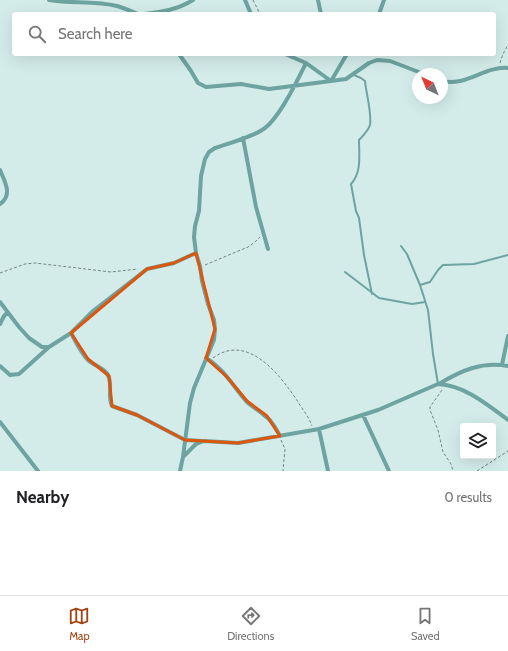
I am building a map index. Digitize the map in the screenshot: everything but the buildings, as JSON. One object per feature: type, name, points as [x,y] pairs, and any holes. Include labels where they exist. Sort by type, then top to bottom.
[{"type":"street","points":[[49,0],[116,6],[132,12]]},
{"type":"street","points":[[89,3],[94,0]]},
{"type":"street","points":[[162,12],[177,8],[193,0]]},
{"type":"street","points":[[245,0],[250,12]]},
{"type":"street","points":[[318,0],[321,12]]},
{"type":"street","points":[[380,12],[384,0]]},
{"type":"street","points":[[180,56],[198,83],[213,87],[241,84],[268,89],[342,80],[372,61],[382,60],[412,70]]},
{"type":"street","points":[[290,56],[306,63],[331,81]]},
{"type":"street","points":[[331,81],[346,56]]},
{"type":"street","points":[[381,56],[382,60]]},
{"type":"street","points":[[180,471],[190,403],[208,359],[214,340],[215,329],[214,320],[202,281],[194,237],[199,211],[201,176],[205,160],[209,152],[215,148],[261,131],[270,124],[294,86],[306,63]]},
{"type":"street","points":[[448,82],[453,83],[499,68],[508,68]]},
{"type":"street","points":[[243,138],[256,207],[268,249]]},
{"type":"street","points":[[0,170],[7,187],[8,194],[4,201],[0,204]]},
{"type":"street","points":[[0,366],[10,375],[19,374],[48,347],[70,333],[93,311],[147,269],[174,263],[196,253]]},
{"type":"street","points":[[0,302],[7,313],[29,338],[42,347],[48,347]]},
{"type":"street","points":[[0,324],[7,313]]},
{"type":"street","points":[[70,333],[88,359],[105,370],[109,376],[111,388],[109,400],[112,406],[137,415],[185,440],[238,443],[319,429],[363,415],[438,384],[455,374],[470,368],[493,364],[508,366]]},
{"type":"street","points":[[502,365],[508,336]]},
{"type":"street","points":[[208,359],[214,362],[254,408],[267,416],[280,436]]},
{"type":"street","points":[[438,384],[446,384],[466,392],[508,420]]},
{"type":"street","points":[[363,415],[389,471]]},
{"type":"street","points":[[0,422],[38,471]]},
{"type":"street","points":[[319,429],[328,471]]},
{"type":"street","points":[[183,456],[196,444],[204,441]]},
{"type":"lane","points":[[352,75],[365,81],[370,116],[370,125],[359,140],[359,172],[357,178],[351,184],[356,211],[359,218],[364,255],[372,294]]},
{"type":"lane","points":[[401,246],[407,254],[420,285],[428,310],[438,384]]},
{"type":"lane","points":[[420,285],[430,282],[443,265],[474,264],[508,255]]},
{"type":"lane","points":[[344,272],[379,298],[412,304],[425,302]]},
{"type":"path","points":[[253,0],[259,12]]},
{"type":"path","points":[[499,68],[501,59],[508,45]]},
{"type":"path","points":[[200,266],[248,247],[255,242],[263,231]]},
{"type":"path","points":[[0,273],[25,264],[34,263],[111,272],[147,269]]},
{"type":"path","points":[[208,359],[228,350],[246,352],[259,358],[274,370],[290,389],[311,422],[314,430]]},
{"type":"path","points":[[446,384],[430,407],[430,410],[438,430],[443,452],[451,464],[453,471]]},
{"type":"path","points":[[280,436],[285,449],[283,471]]},
{"type":"path","points":[[477,471],[508,451]]},
{"type":"highlighted area","points":[[196,253],[215,329],[206,358],[227,377],[247,401],[267,416],[280,436],[238,443],[185,440],[137,415],[112,406],[109,376],[88,359],[71,333],[147,269],[174,263]]}]
